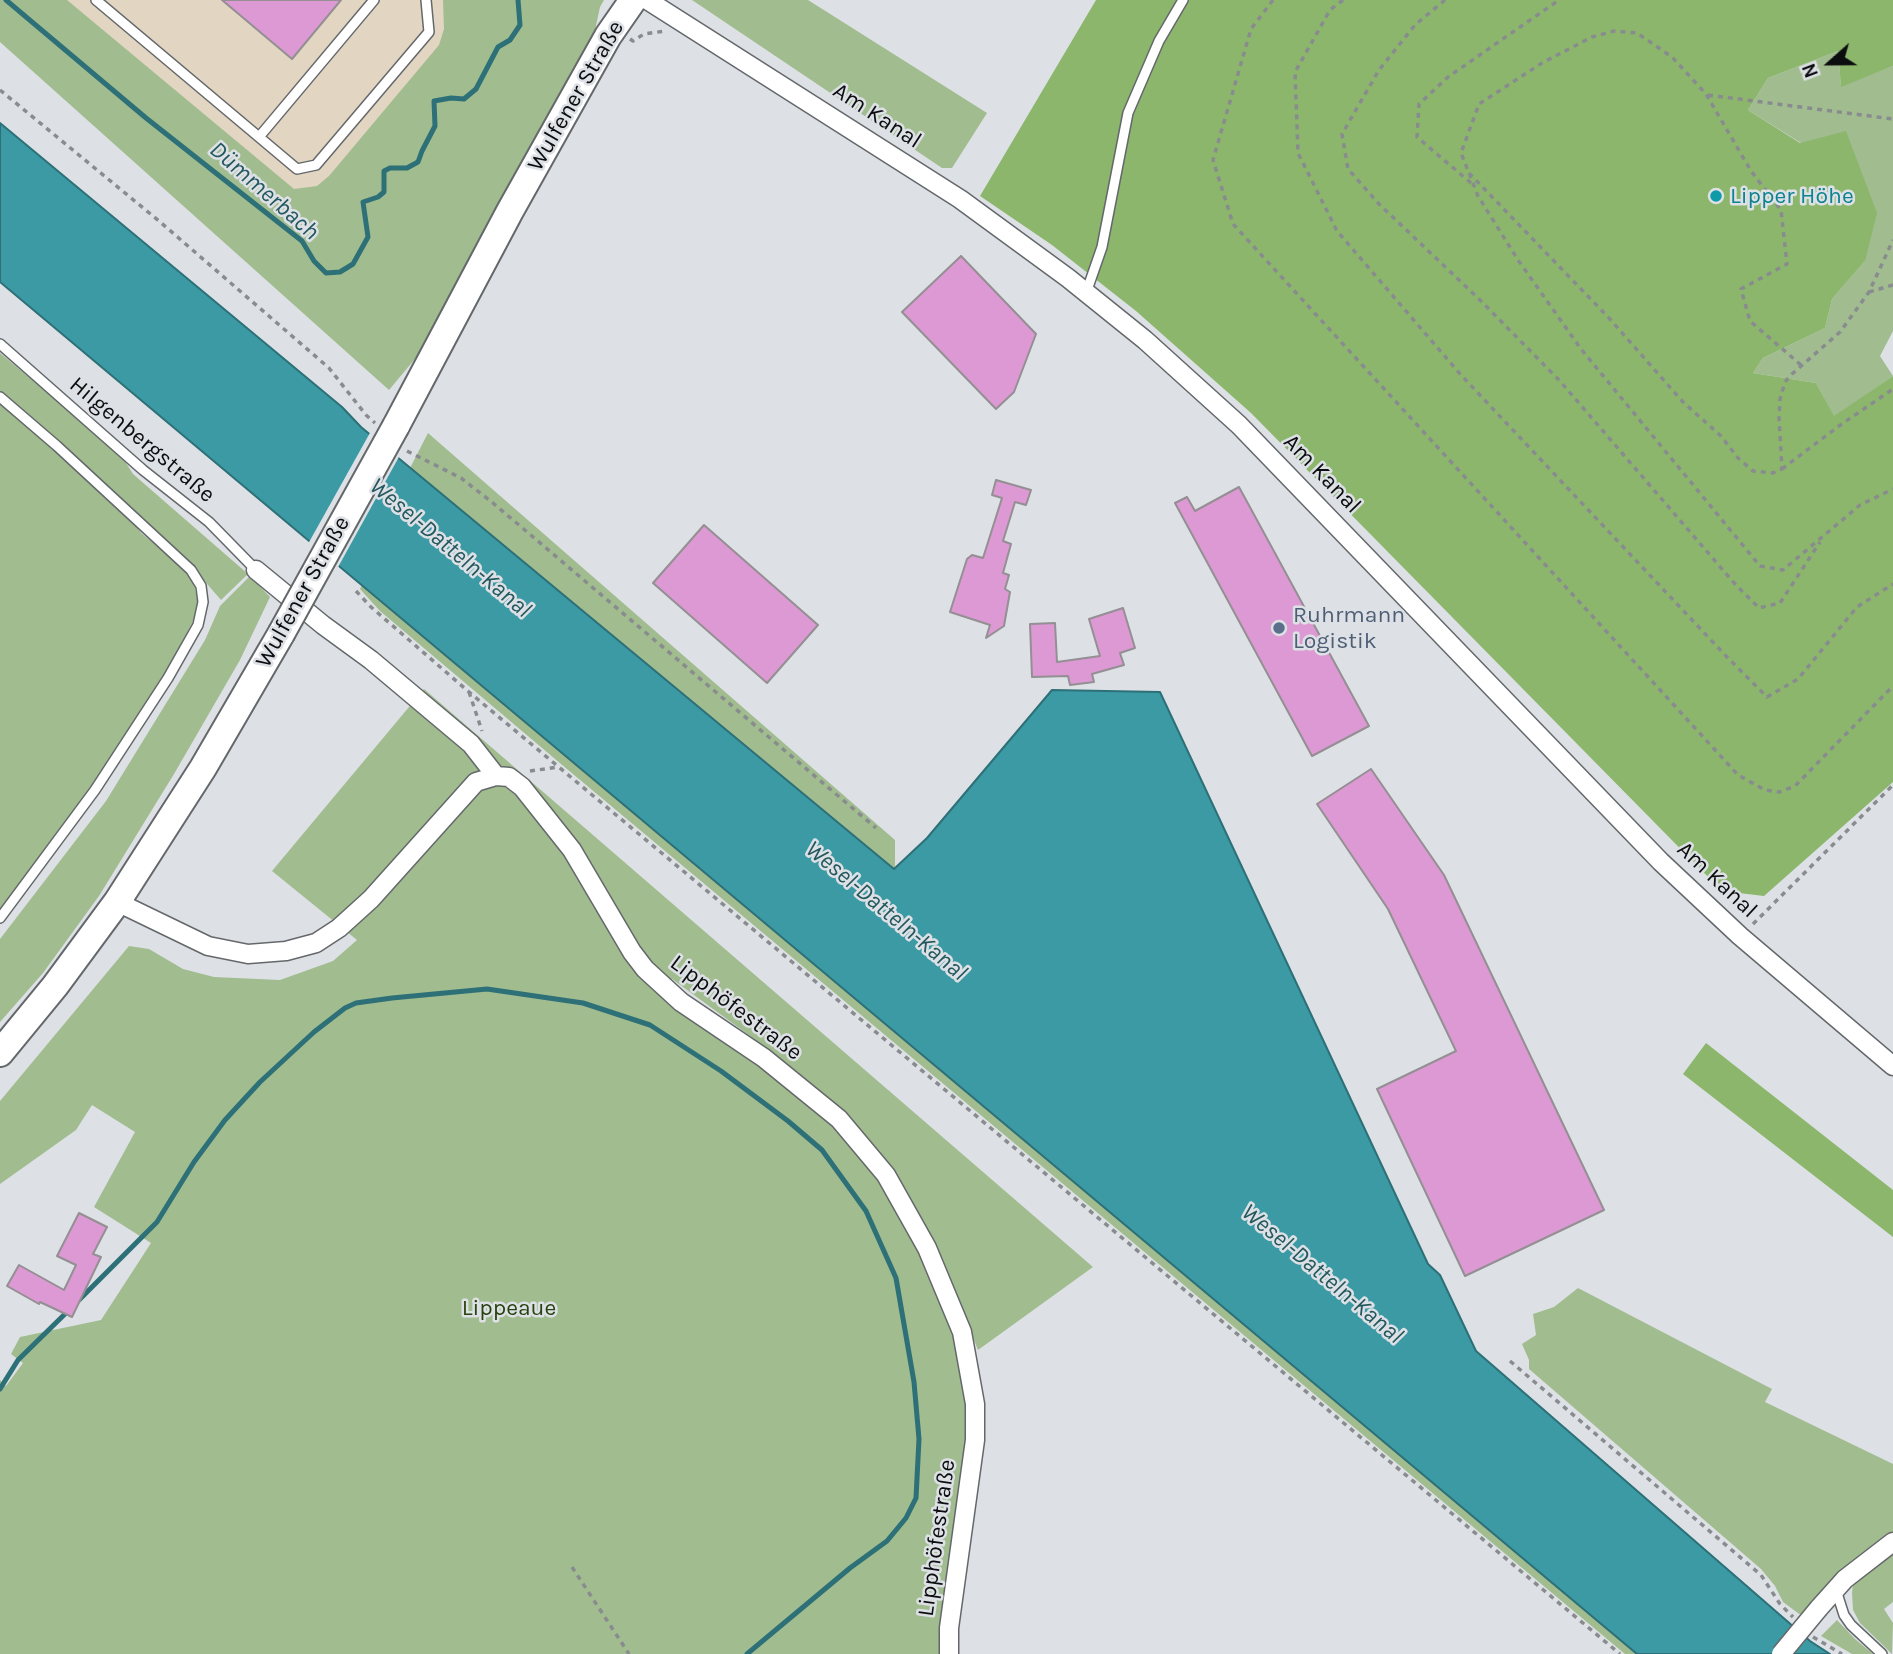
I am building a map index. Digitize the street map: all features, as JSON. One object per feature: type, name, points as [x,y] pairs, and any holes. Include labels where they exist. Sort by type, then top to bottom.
[{"type":"main road","name":"Wulfener Straße","points":[[0,1053],[55,986],[117,902],[203,768],[281,634],[510,211],[608,36],[633,0]]},
{"type":"street","name":"Am Kanal","points":[[647,0],[950,192],[1145,340],[1239,425],[1661,862],[1740,936],[1893,1066]]},
{"type":"street","points":[[117,902],[208,946],[248,954],[286,951],[316,943],[339,928],[371,899],[476,782],[496,776],[471,744],[371,660],[256,570]]},
{"type":"street","name":"Lipphöfestraße","points":[[496,776],[509,777],[516,781],[541,808],[587,872],[632,952],[658,984],[803,1088],[855,1137],[886,1175],[927,1248],[962,1332],[975,1404],[975,1440],[949,1628],[949,1654]]},
{"type":"street","points":[[1781,1654],[1836,1590],[1861,1566],[1893,1542]]},
{"type":"lane","points":[[96,0],[297,169],[316,164],[429,32],[426,0]]},
{"type":"lane","points":[[259,137],[374,0]]},
{"type":"lane","points":[[1086,293],[1102,247],[1128,113],[1159,40],[1183,0]]},
{"type":"lane","name":"Hilgenbergstraße","points":[[0,344],[143,470],[209,522],[256,570]]},
{"type":"lane","points":[[0,397],[191,570],[201,586],[203,602],[198,625],[168,678],[95,790],[0,918]]},
{"type":"lane","points":[[1836,1590],[1838,1603],[1851,1625],[1882,1654]]},
{"type":"path","points":[[1273,0],[1251,29],[1213,160],[1233,224],[1738,775],[1765,790],[1779,792],[1795,786],[1893,686]]},
{"type":"path","points":[[1343,0],[1329,10],[1295,72],[1298,153],[1337,231],[1461,375],[1767,697],[1798,679],[1857,607],[1893,584]]},
{"type":"path","points":[[1446,0],[1415,25],[1379,70],[1342,134],[1348,169],[1379,204],[1559,380],[1735,584],[1759,608],[1780,603],[1796,575],[1824,537]]},
{"type":"path","points":[[1473,184],[1417,137],[1419,104],[1448,77],[1559,0]]},
{"type":"path","points":[[1801,365],[1750,321],[1741,289],[1787,264],[1782,210],[1751,171],[1706,94],[1672,57],[1637,33],[1614,31],[1592,37],[1542,64],[1479,104],[1461,153],[1478,196],[1518,260],[1581,349],[1760,566],[1783,570],[1860,505],[1893,489]]},
{"type":"path","points":[[0,90],[159,221],[330,368],[366,415],[390,430],[419,458],[461,478],[494,503],[876,828]]},
{"type":"path","points":[[1706,94],[1893,119]]},
{"type":"path","points":[[1468,172],[1609,318],[1684,402],[1753,471],[1773,473],[1782,469],[1893,389]]},
{"type":"path","points":[[1782,469],[1780,399],[1785,382],[1840,332],[1869,292],[1893,240]]},
{"type":"path","points":[[1869,292],[1893,285]]},
{"type":"path","points":[[356,591],[469,692],[1620,1654]]},
{"type":"path","points":[[1740,936],[1893,785]]},
{"type":"path","points":[[1510,1361],[1761,1575],[1780,1604],[1794,1619]]},
{"type":"path","points":[[572,1567],[629,1654]]},
{"type":"path","points":[[1809,1634],[1842,1654]]},
{"type":"shaded area","points":[[0,0],[510,0],[338,318]]},
{"type":"green space","points":[[0,0],[67,0],[294,189],[317,186],[329,176],[439,45],[444,29],[443,0],[604,0],[594,35],[419,354],[389,390],[0,42]]},
{"type":"green space","points":[[692,0],[808,0],[987,113],[952,168],[942,168]]},
{"type":"green space","points":[[1096,0],[1893,0],[1893,66],[1841,87],[1838,51],[1768,78],[1748,110],[1800,143],[1846,131],[1877,213],[1865,261],[1832,299],[1825,328],[1763,358],[1753,373],[1816,383],[1834,416],[1893,376],[1893,782],[1764,896],[1722,891],[1251,413],[1136,311],[1052,245],[980,196]]},
{"type":"green space","points":[[1838,51],[1841,86],[1893,66],[1893,331],[1880,356],[1893,376],[1834,417],[1816,383],[1753,373],[1763,358],[1825,328],[1832,299],[1865,261],[1801,143],[1748,110],[1768,78]]},
{"type":"green space","points":[[0,353],[121,455],[133,474],[248,574],[221,600],[182,555],[68,449],[0,391]]},
{"type":"green space","points":[[0,403],[49,444],[133,522],[141,533],[180,565],[194,583],[198,603],[194,619],[165,675],[76,811],[0,910]]},
{"type":"green space","points":[[428,433],[895,840],[895,870],[410,468]]},
{"type":"green space","points":[[250,576],[270,597],[240,660],[99,896],[43,973],[0,1022],[0,939],[106,801],[205,640],[220,606]]},
{"type":"green space","points":[[362,585],[1637,1654],[1625,1654],[561,764],[380,611],[360,589]]},
{"type":"green space","name":"Lippeaue","points":[[424,689],[1093,1267],[978,1350],[944,1265],[911,1200],[870,1141],[842,1111],[772,1052],[672,979],[651,984],[845,1125],[946,1283],[974,1427],[950,1654],[0,1654],[0,1380],[6,1386],[23,1363],[11,1354],[20,1337],[101,1320],[151,1243],[94,1207],[135,1132],[92,1105],[76,1130],[0,1184],[0,1101],[129,946],[149,949],[183,969],[214,977],[280,980],[333,961],[357,940],[272,871]]},
{"type":"green space","points":[[1706,1043],[1893,1190],[1893,1237],[1683,1074]]},
{"type":"green space","points":[[1578,1288],[1772,1389],[1765,1402],[1893,1464],[1893,1533],[1855,1560],[1802,1616],[1783,1602],[1775,1586],[1761,1569],[1529,1369],[1529,1360],[1522,1344],[1536,1335],[1533,1314],[1554,1307]]},
{"type":"green space","points":[[1893,1551],[1893,1602],[1884,1609],[1893,1623],[1892,1654],[1860,1623],[1853,1610],[1852,1593],[1853,1583]]},
{"type":"green space","points":[[1837,1620],[1873,1654],[1852,1654],[1821,1636]]},
{"type":"water","name":"Wesel-Datteln-Kanal","points":[[0,123],[342,407],[361,427],[894,869],[927,838],[1052,690],[1160,692],[1428,1264],[1440,1275],[1476,1351],[1810,1641],[1830,1654],[1637,1654],[0,282]]},
{"type":"pier","points":[[371,431],[400,455],[337,569],[308,544]]},
{"type":"building","points":[[222,0],[341,0],[292,59]]},
{"type":"building","points":[[961,256],[1036,334],[1014,392],[996,409],[902,312]]},
{"type":"building","points":[[996,480],[1031,490],[1026,505],[1015,502],[1003,541],[1011,544],[1003,573],[1009,575],[1005,589],[1010,592],[1004,626],[986,638],[990,625],[950,612],[967,559],[972,555],[983,558],[1002,498],[992,495]]},
{"type":"building","name":"Ruhrmann Logistik","points":[[1239,487],[1369,726],[1312,756],[1175,503],[1187,497],[1195,511]]},
{"type":"building","points":[[704,525],[818,625],[767,683],[653,583]]},
{"type":"building","points":[[1123,608],[1135,648],[1120,653],[1124,665],[1092,674],[1094,682],[1070,685],[1068,676],[1032,677],[1030,624],[1055,623],[1057,662],[1100,656],[1089,619]]},
{"type":"building","points":[[1371,769],[1444,875],[1604,1210],[1465,1276],[1377,1089],[1456,1051],[1388,909],[1317,804]]},
{"type":"building","points":[[79,1213],[107,1227],[93,1254],[101,1257],[72,1317],[40,1302],[39,1304],[7,1286],[19,1265],[64,1290],[76,1265],[57,1256]]},
{"type":"waterway","name":"Dümmerbach","points":[[6,0],[146,118],[302,241],[314,261],[326,273],[340,272],[353,264],[368,237],[363,202],[384,192],[384,171],[390,168],[407,168],[418,162],[435,126],[434,101],[464,99],[476,89],[498,47],[510,40],[520,25],[518,0]]},
{"type":"waterway","points":[[78,1301],[157,1222],[194,1162],[225,1120],[260,1082],[314,1032],[345,1008],[356,1003],[392,998],[487,989],[583,1003],[650,1025],[721,1071],[822,1150],[866,1211],[896,1278],[914,1382],[919,1439],[916,1498],[906,1518],[887,1541],[850,1568],[747,1654]]},
{"type":"waterway","points":[[0,1389],[18,1360],[69,1310]]},
{"type":"place","name":"Lipper Höhe","points":[[1716,196]]},
{"type":"place","name":"Ruhrmann Logistik","points":[[1279,628]]}]
